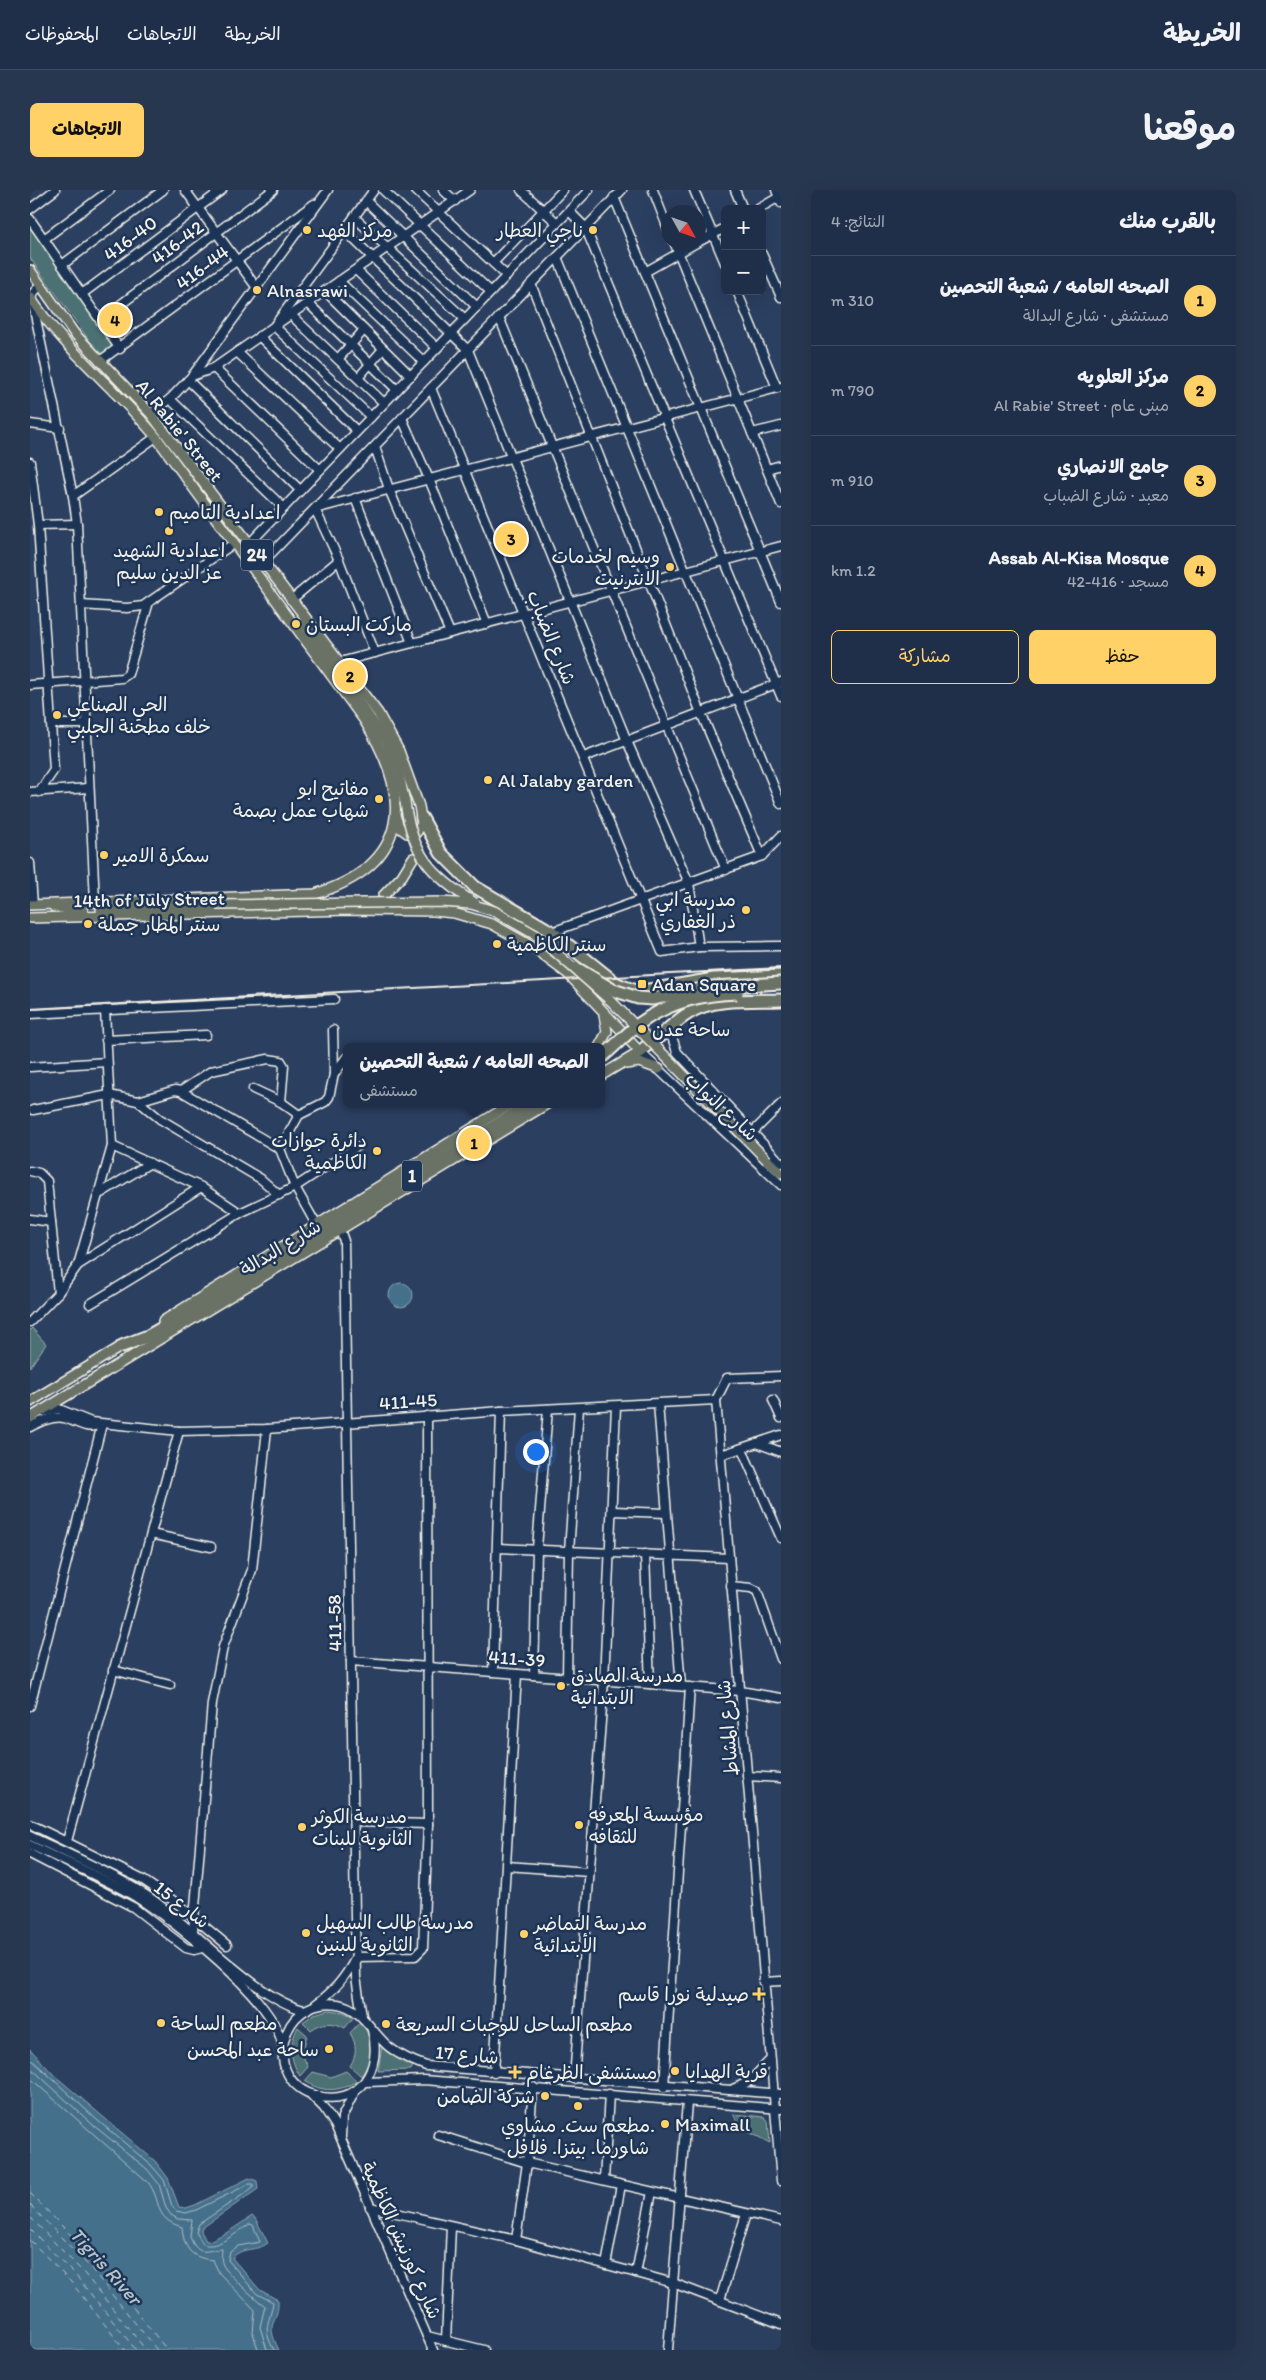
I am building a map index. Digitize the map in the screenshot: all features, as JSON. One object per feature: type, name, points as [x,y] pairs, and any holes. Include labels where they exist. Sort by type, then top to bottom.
[{"type":"highway","points":[[417,830],[432,840],[463,877],[475,887],[552,932],[617,984],[633,990],[655,990],[714,979],[781,976]]},
{"type":"highway","points":[[576,968],[613,990],[638,998],[665,998],[712,987],[781,983]]},
{"type":"highway","points":[[605,1054],[639,1024],[669,1007],[714,995],[781,991]]},
{"type":"highway","points":[[648,1043],[688,1013],[711,1005],[781,1000]]},
{"type":"highway","name":"1","points":[[122,1346],[148,1336],[316,1231],[523,1108]]},
{"type":"main road","name":"Al Rabie' Street","points":[[30,270],[74,333],[151,414],[340,662],[392,735],[399,751],[417,830]]},
{"type":"main road","name":"Al Rabie' Street","points":[[31,299],[57,335],[129,407],[156,437],[372,733],[385,758],[390,776],[395,812]]},
{"type":"main road","points":[[298,608],[311,636],[360,702],[386,741],[398,771],[414,841],[425,862],[448,886],[484,908],[527,929],[576,968],[781,1173]]},
{"type":"main road","points":[[395,812],[399,827],[417,830]]},
{"type":"main road","name":"14th of July Street","points":[[32,905],[269,897],[305,895],[326,890],[347,881],[380,857],[392,836],[395,812]]},
{"type":"main road","points":[[383,896],[402,876],[413,858]]},
{"type":"main road","points":[[269,897],[266,906],[269,912]]},
{"type":"main road","points":[[48,905],[85,911],[216,905],[390,901],[457,902],[484,908]]},
{"type":"main road","points":[[351,910],[366,907]]},
{"type":"main road","points":[[351,910],[434,911],[473,918],[510,933],[568,974],[620,1029]]},
{"type":"main road","name":"14th of July Street","points":[[30,918],[351,910]]},
{"type":"main road","points":[[600,1008],[607,1024],[607,1032],[601,1043]]},
{"type":"main road","points":[[628,1039],[648,1043]]},
{"type":"main road","points":[[605,1074],[648,1043]]},
{"type":"main road","points":[[614,1069],[639,1062],[659,1069]]},
{"type":"main road","name":"شارع البدالة","points":[[316,1231],[505,1108]]},
{"type":"main road","name":"شارع البدالة","points":[[30,1425],[38,1413],[540,1108]]},
{"type":"main road","points":[[30,1402],[122,1346]]},
{"type":"street","points":[[30,209],[55,190]]},
{"type":"street","points":[[44,240],[110,190]]},
{"type":"street","points":[[62,265],[163,190]]},
{"type":"street","points":[[186,190],[257,288]]},
{"type":"street","name":"416-40","points":[[82,294],[222,190]]},
{"type":"street","name":"416-42","points":[[100,320],[273,190]]},
{"type":"street","points":[[151,414],[170,399],[190,378],[328,190]]},
{"type":"street","points":[[274,326],[374,190]]},
{"type":"street","points":[[383,190],[422,224],[491,292]]},
{"type":"street","points":[[415,190],[507,276]]},
{"type":"street","points":[[443,190],[454,201]]},
{"type":"street","points":[[190,378],[214,368],[470,190]]},
{"type":"street","points":[[521,190],[557,223]]},
{"type":"street","points":[[493,263],[563,190]]},
{"type":"street","points":[[249,544],[589,190]]},
{"type":"street","points":[[263,562],[622,190]]},
{"type":"street","points":[[653,190],[661,211]]},
{"type":"street","points":[[694,190],[721,253]]},
{"type":"street","points":[[735,190],[741,205]]},
{"type":"street","points":[[764,205],[779,196]]},
{"type":"street","points":[[614,197],[781,602]]},
{"type":"street","name":"416-44","points":[[100,361],[120,349],[322,198]]},
{"type":"street","points":[[366,201],[477,307]]},
{"type":"street","points":[[569,211],[585,227],[724,560],[778,682],[781,696]]},
{"type":"street","points":[[354,217],[465,319]]},
{"type":"street","points":[[30,219],[120,349]]},
{"type":"street","points":[[344,230],[468,350],[627,741],[688,884],[699,947],[781,946]]},
{"type":"street","points":[[706,238],[721,230]]},
{"type":"street","points":[[677,250],[781,504]]},
{"type":"street","points":[[645,272],[683,250]]},
{"type":"street","points":[[557,257],[781,804]]},
{"type":"street","points":[[766,263],[781,297]]},
{"type":"street","points":[[356,270],[437,348]]},
{"type":"street","points":[[340,281],[424,362]]},
{"type":"street","points":[[531,284],[700,712],[762,856]]},
{"type":"street","points":[[41,286],[34,292],[31,299],[60,428],[77,524],[95,902]]},
{"type":"street","points":[[325,291],[411,376]]},
{"type":"street","points":[[315,509],[779,388],[739,295]]},
{"type":"street","points":[[308,303],[397,390]]},
{"type":"street","points":[[291,314],[384,403]]},
{"type":"street","points":[[499,317],[726,870]]},
{"type":"street","points":[[274,326],[370,417]]},
{"type":"street","points":[[338,359],[364,330]]},
{"type":"street","points":[[259,336],[357,431]]},
{"type":"street","points":[[358,378],[383,349]]},
{"type":"street","points":[[237,352],[340,449]]},
{"type":"street","points":[[214,368],[320,470]]},
{"type":"street","points":[[190,378],[300,490]]},
{"type":"street","name":"شارع الضباب","points":[[431,388],[584,757],[662,952],[699,947]]},
{"type":"street","points":[[170,399],[284,508]]},
{"type":"street","points":[[402,418],[430,479],[486,624]]},
{"type":"street","points":[[30,424],[60,428]]},
{"type":"street","points":[[752,433],[781,426]]},
{"type":"street","points":[[73,496],[156,437]]},
{"type":"street","points":[[374,447],[450,633]]},
{"type":"street","points":[[30,462],[38,525],[54,770],[39,792]]},
{"type":"street","points":[[767,469],[781,465]]},
{"type":"street","points":[[355,498],[412,643]]},
{"type":"street","points":[[315,509],[339,560],[375,653]]},
{"type":"street","points":[[38,525],[77,524]]},
{"type":"street","points":[[81,605],[134,607],[149,602],[233,544]]},
{"type":"street","points":[[340,662],[781,546]]},
{"type":"street","points":[[292,600],[339,560]]},
{"type":"street","points":[[30,685],[122,678],[128,674],[149,602]]},
{"type":"street","points":[[584,757],[778,682]]},
{"type":"street","points":[[51,724],[86,724]]},
{"type":"street","points":[[30,792],[89,788]]},
{"type":"street","points":[[552,932],[762,856],[781,836]]},
{"type":"street","points":[[30,863],[32,905]]},
{"type":"street","points":[[30,1014],[334,999]]},
{"type":"street","points":[[30,1322],[58,1293],[78,1265],[112,1146],[105,1010]]},
{"type":"street","name":"شارع النواب","points":[[672,1026],[672,1037],[677,1052],[751,1134],[781,1163]]},
{"type":"street","points":[[280,1149],[299,1115],[325,1102],[329,1096],[334,1074],[333,1030]]},
{"type":"street","points":[[106,1040],[206,1035]]},
{"type":"street","name":"شارع النواب","points":[[648,1043],[659,1069],[781,1185]]},
{"type":"street","points":[[665,1050],[677,1052]]},
{"type":"street","points":[[658,1058],[659,1069]]},
{"type":"street","points":[[180,1091],[211,1071],[275,1059],[284,1066],[281,1102]]},
{"type":"street","points":[[30,1067],[108,1062]]},
{"type":"street","points":[[334,1074],[343,1062]]},
{"type":"street","points":[[253,1089],[281,1102],[299,1115]]},
{"type":"street","points":[[138,1101],[175,1090],[180,1091],[280,1149],[316,1231]]},
{"type":"street","points":[[33,1110],[109,1095],[138,1101],[160,1119],[261,1179],[279,1195]]},
{"type":"street","points":[[751,1134],[781,1104]]},
{"type":"street","points":[[112,1146],[201,1187],[240,1213]]},
{"type":"street","points":[[90,1304],[240,1213],[296,1187],[356,1147]]},
{"type":"street","points":[[100,1193],[150,1164]]},
{"type":"street","points":[[30,1171],[40,1173],[47,1181],[58,1293]]},
{"type":"street","points":[[78,1265],[201,1187]]},
{"type":"street","points":[[30,1218],[51,1222]]},
{"type":"street","name":"411-58","points":[[340,1230],[344,1241],[356,1957],[358,1997],[362,2016]]},
{"type":"street","points":[[716,1400],[727,1378],[781,1376]]},
{"type":"street","name":"411-45","points":[[102,1424],[179,1432],[267,1429],[501,1411],[716,1400]]},
{"type":"street","name":"شارع المشاط","points":[[716,1400],[769,2059],[777,2094],[781,2180]]},
{"type":"street","points":[[773,1400],[781,1418]]},
{"type":"street","points":[[658,1404],[681,1686]]},
{"type":"street","points":[[574,2079],[588,1872],[604,1680],[616,1406]]},
{"type":"street","points":[[567,1678],[569,1551],[579,1408]]},
{"type":"street","points":[[38,1413],[59,1409],[82,1419],[102,1424]]},
{"type":"street","points":[[534,1675],[537,1548],[548,1409]]},
{"type":"street","points":[[493,1672],[501,1411]]},
{"type":"street","points":[[310,2008],[326,2004],[339,2004],[362,2016],[372,2030],[376,2043],[376,2057],[372,2070],[365,2082],[355,2090],[332,2098],[308,2093],[294,2082],[286,2071],[282,2058],[282,2044],[291,2024],[310,2008],[332,1993],[346,1976],[356,1957],[415,1956],[423,1948],[428,1824],[427,1416]]},
{"type":"street","points":[[30,1425],[54,1418],[64,1418],[93,1427],[102,1424]]},
{"type":"street","points":[[30,1706],[102,1424]]},
{"type":"street","points":[[193,1931],[212,1703],[222,1648],[252,1570],[267,1429]]},
{"type":"street","points":[[67,1841],[179,1432]]},
{"type":"street","points":[[721,1456],[781,1435]]},
{"type":"street","points":[[758,1443],[781,1452]]},
{"type":"street","points":[[742,1449],[781,1538]]},
{"type":"street","points":[[612,1511],[666,1514]]},
{"type":"street","points":[[151,1534],[211,1548]]},
{"type":"street","points":[[498,1548],[537,1548],[729,1558]]},
{"type":"street","points":[[645,1554],[650,1684]]},
{"type":"street","points":[[731,1586],[751,1588],[756,1591],[781,1659]]},
{"type":"street","name":"411-39","points":[[352,1661],[740,1691],[781,1698]]},
{"type":"street","points":[[113,1670],[170,1685]]},
{"type":"street","points":[[494,2073],[517,1674]]},
{"type":"street","points":[[664,2087],[690,1687]]},
{"type":"street","points":[[747,1776],[781,1778]]},
{"type":"street","points":[[354,1822],[428,1824]]},
{"type":"street","points":[[30,1824],[143,1880],[227,1945]]},
{"type":"street","name":"شارع 15","points":[[30,1836],[133,1887],[163,1907],[267,1993],[297,2009],[310,2008]]},
{"type":"street","name":"شارع 15","points":[[30,1845],[135,1897],[202,1948],[258,2001],[276,2028],[282,2044]]},
{"type":"street","points":[[30,1854],[125,1902],[186,1948],[194,1950],[202,1948]]},
{"type":"street","points":[[507,1866],[588,1872]]},
{"type":"street","points":[[763,1982],[781,1981]]},
{"type":"street","name":"شارع 17","points":[[372,2030],[390,2048],[408,2059],[426,2066],[664,2087],[777,2094]]},
{"type":"street","points":[[727,2091],[750,2081],[769,2059],[781,2069]]},
{"type":"street","name":"شارع 17","points":[[365,2082],[401,2079],[533,2087],[778,2109]]},
{"type":"street","points":[[516,2240],[527,2163],[533,2087]]},
{"type":"street","name":"شارع كورنيش الكاظمية","points":[[342,2143],[342,2117],[355,2090]]},
{"type":"street","name":"شارع كورنيش الكاظمية","points":[[308,2093],[324,2108],[335,2125],[433,2350]]},
{"type":"street","points":[[604,2180],[609,2094]]},
{"type":"street","points":[[668,2350],[687,2102]]},
{"type":"street","points":[[438,2135],[527,2163],[781,2221]]},
{"type":"street","points":[[606,2265],[621,2185]]},
{"type":"street","points":[[636,2273],[652,2192]]},
{"type":"street","points":[[370,2207],[516,2240],[673,2283],[781,2324]]},
{"type":"street","points":[[720,2300],[746,2214]]},
{"type":"street","points":[[446,2341],[450,2226]]},
{"type":"street","points":[[427,2336],[484,2350]]},
{"type":"green space","points":[[30,222],[118,348],[102,358],[30,258]]},
{"type":"green space","points":[[32,1328],[46,1344],[30,1367],[30,1330]]},
{"type":"green space","points":[[328,2010],[343,2012],[354,2017],[345,2028],[328,2023],[319,2025],[311,2030],[303,2022],[314,2014]]},
{"type":"green space","points":[[360,2022],[368,2035],[371,2049],[368,2063],[361,2076],[350,2066],[355,2050],[354,2041],[350,2033]]},
{"type":"green space","points":[[298,2027],[307,2035],[302,2054],[308,2067],[300,2076],[292,2058],[293,2039]]},
{"type":"green space","points":[[382,2047],[413,2065],[411,2070],[378,2071]]},
{"type":"green space","points":[[346,2071],[357,2081],[337,2089],[318,2088],[305,2081],[313,2072],[331,2077]]},
{"type":"green space","points":[[733,2114],[765,2117],[768,2121],[770,2143],[741,2128]]},
{"type":"water","points":[[401,1283],[406,1284],[412,1290],[412,1300],[406,1306],[401,1307],[396,1306],[390,1300],[389,1295],[390,1290],[396,1284]]},
{"type":"water","name":"Tigris River","points":[[30,2049],[54,2075],[155,2161],[168,2178],[179,2207],[186,2208],[195,2205],[249,2178],[257,2181],[258,2189],[202,2228],[201,2231],[206,2241],[209,2241],[228,2232],[252,2216],[255,2218],[268,2243],[264,2246],[240,2252],[232,2258],[260,2290],[278,2300],[272,2332],[279,2350],[30,2350]]},
{"type":"ferry route","points":[[30,2193],[96,2261],[167,2350]]},
{"type":"ferry route","points":[[30,2205],[89,2266],[157,2350]]},
{"type":"ferry route","points":[[30,2217],[83,2272],[146,2350]]},
{"type":"ferry route","points":[[30,2229],[77,2277],[136,2350]]},
{"type":"ferry route","points":[[30,2240],[71,2282],[125,2350]]},
{"type":"railway","points":[[30,1009],[781,968]]},
{"type":"place","name":"مركز الفهد","points":[[307,230]]},
{"type":"place","name":"ناجي العطار","points":[[593,230]]},
{"type":"place","name":"Alnasrawi","points":[[257,290]]},
{"type":"place","name":"Assab Al-Kisa Mosque","points":[[115,320]]},
{"type":"place","name":"اعدادية التاميم","points":[[159,512]]},
{"type":"place","name":"اعدادية الشهيد عز الدين سليم","points":[[169,531]]},
{"type":"place","name":"جامع الانصاري","points":[[511,539]]},
{"type":"place","name":"وسيم لخدمات الانترنيت","points":[[670,567]]},
{"type":"place","name":"ماركت البستان","points":[[296,624]]},
{"type":"place","name":"مركز العلويه","points":[[350,676]]},
{"type":"place","name":"الحي الصناعي خلف مطحنة الجلبي","points":[[57,715]]},
{"type":"place","name":"Al Jalaby garden","points":[[488,780]]},
{"type":"place","name":"مفاتيح ابو شهاب عمل بصمة","points":[[379,799]]},
{"type":"place","name":"سمكرة الامير","points":[[104,855]]},
{"type":"place","name":"مدرسة ابي ذر الغفاري","points":[[746,910]]},
{"type":"place","name":"سنتر المطار جملة","points":[[88,924]]},
{"type":"place","name":"سنتر الكاظمية","points":[[497,944]]},
{"type":"place","name":"Adan Square","points":[[642,984]]},
{"type":"place","name":"ساحة عدن","points":[[642,1029]]},
{"type":"place","name":"الصحه العامه / شعبة التحصين","points":[[474,1143]]},
{"type":"place","name":"دائرة جوازات الكاظمية","points":[[377,1151]]},
{"type":"place","name":"مدرسة الصادق الابتدائية","points":[[561,1686]]},
{"type":"place","name":"مؤسسة المعرفه للثقافه","points":[[579,1825]]},
{"type":"place","name":"مدرسة الكوثر الثانوية للبنات","points":[[302,1827]]},
{"type":"place","name":"مدرسة طالب السهيل الثانوية للبنين","points":[[306,1933]]},
{"type":"place","name":"مدرسة التماضر الأبتدائية","points":[[524,1934]]},
{"type":"place","name":"صيدلية نورا قاسم","points":[[759,1994]]},
{"type":"place","name":"مطعم الساحة","points":[[161,2023]]},
{"type":"place","name":"مطعم الساحل للوجبات السريعة","points":[[386,2024]]},
{"type":"place","name":"ساحة عبد المحسن","points":[[329,2049]]},
{"type":"place","name":"قرية الهدايا","points":[[675,2071]]},
{"type":"place","name":"مستشفى الظرغام","points":[[515,2072]]},
{"type":"place","name":"شركة الضامن","points":[[545,2096]]},
{"type":"place","name":"مطعم ست. مشاوي. شاورما. بيتزا. فلافل","points":[[578,2106]]},
{"type":"place","name":"Maximall","points":[[665,2124]]}]
